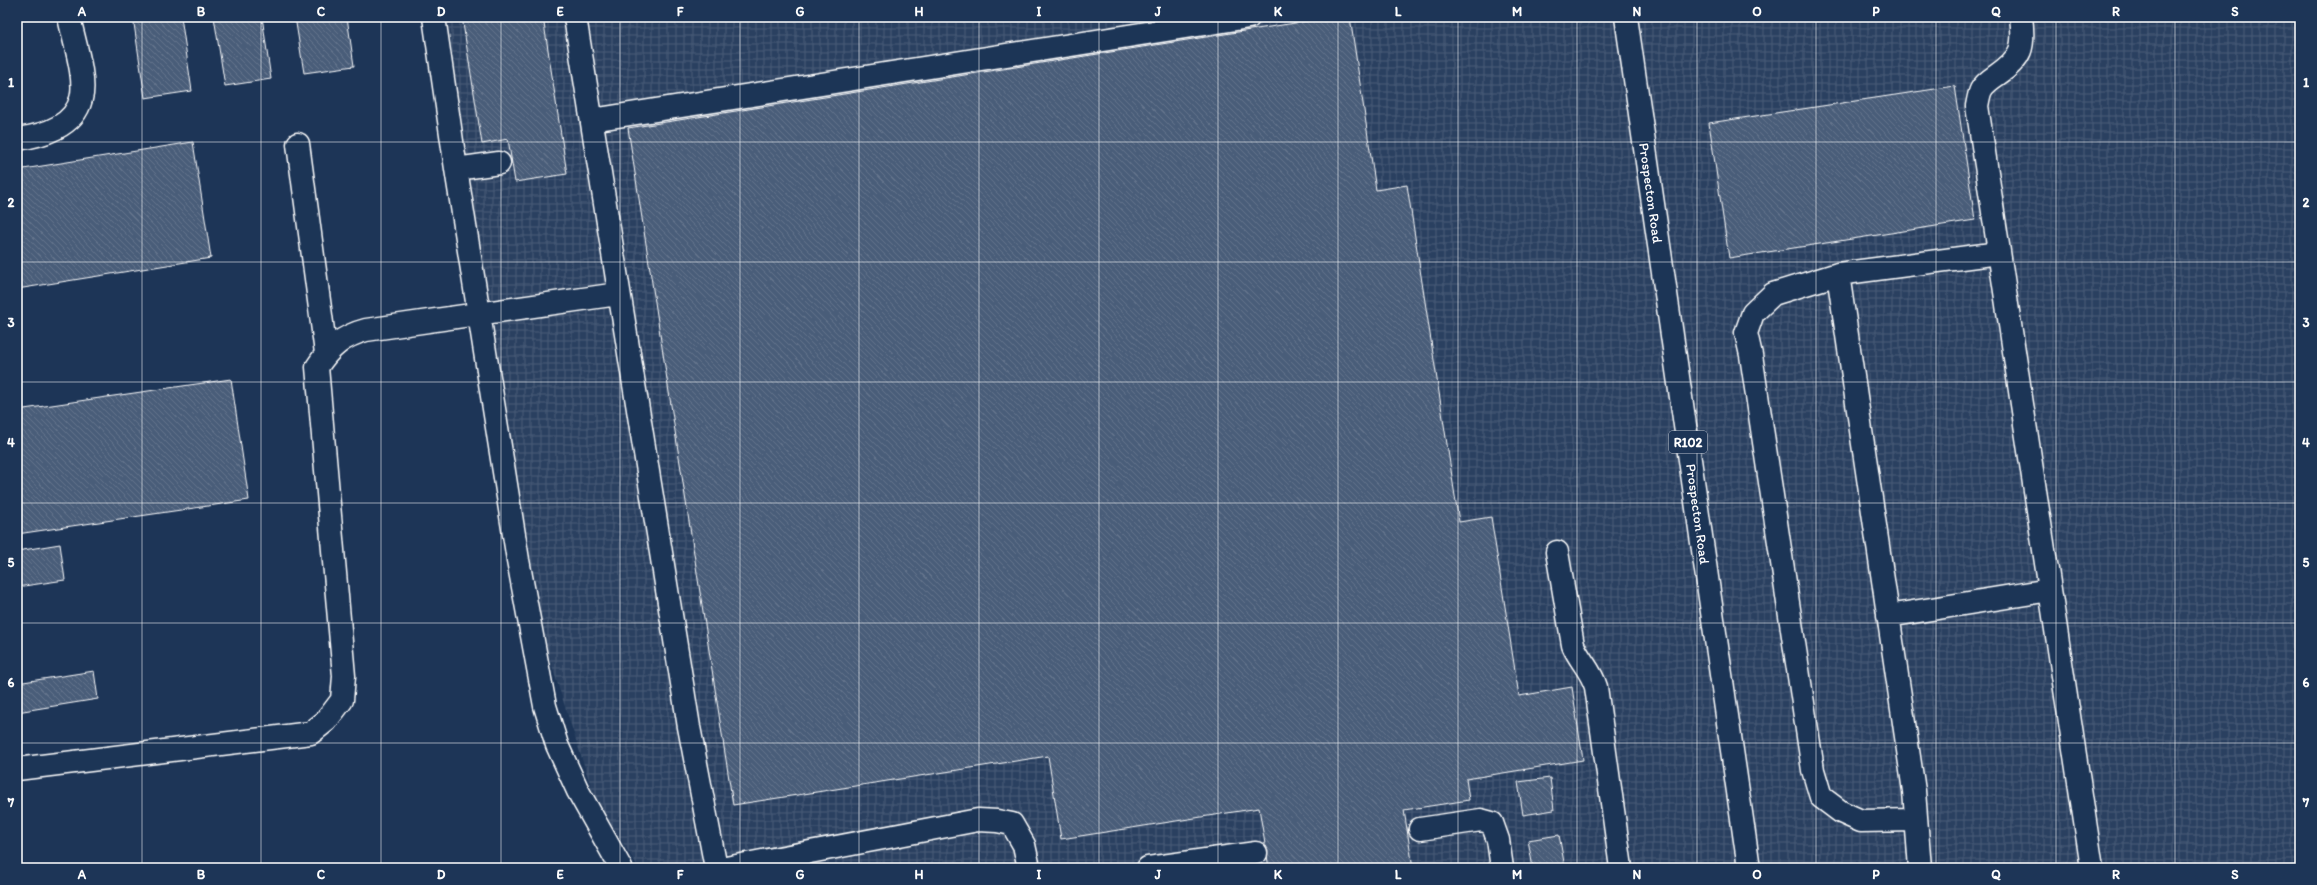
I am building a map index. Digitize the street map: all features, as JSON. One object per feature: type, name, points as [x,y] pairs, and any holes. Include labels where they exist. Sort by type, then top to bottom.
[{"type":"main road","points":[[17,139],[37,137],[54,130],[78,108],[82,98],[81,77],[69,17]]},
{"type":"main road","points":[[434,17],[456,169],[518,560],[545,706],[557,746],[575,784],[622,868]]},
{"type":"main road","points":[[575,17],[618,294],[689,727],[716,868]]},
{"type":"main road","points":[[592,120],[1249,17]]},
{"type":"main road","name":"Prospecton Road","points":[[1626,17],[1749,868]]},
{"type":"main road","points":[[2021,17],[2023,33],[2020,54],[2013,64],[1990,80],[1981,90],[1977,106],[2092,868]]},
{"type":"main road","points":[[298,144],[326,353]]},
{"type":"main road","points":[[456,169],[499,163]]},
{"type":"main road","points":[[1916,820],[1861,821],[1841,812],[1821,797],[1813,770],[1751,355],[1746,333],[1753,313],[1773,294],[1838,274],[1999,253]]},
{"type":"main road","points":[[1838,274],[1914,791],[1920,868]]},
{"type":"main road","points":[[17,769],[311,734],[326,721],[342,700],[344,676],[317,367],[326,353],[336,343],[350,334],[366,330],[618,294]]},
{"type":"main road","points":[[1557,552],[1573,645],[1577,655],[1592,674],[1596,686],[1621,868]]},
{"type":"main road","points":[[1888,616],[2050,590]]},
{"type":"main road","points":[[726,868],[978,820],[997,821],[1012,824],[1024,845],[1028,868]]},
{"type":"main road","points":[[1420,828],[1481,820],[1492,823],[1498,840],[1502,868]]},
{"type":"main road","points":[[1148,868],[1256,853]]},
{"type":"shaded area","points":[[445,17],[2300,17],[2300,868],[639,868],[596,802],[537,620]]},
{"type":"building","points":[[133,17],[181,17],[192,91],[145,98]]},
{"type":"building","points":[[214,17],[262,17],[271,79],[225,86]]},
{"type":"building","points":[[295,17],[347,17],[354,66],[304,73]]},
{"type":"building","points":[[462,17],[543,17],[567,174],[515,182],[508,139],[482,144]]},
{"type":"building","points":[[1333,17],[1350,17],[1376,190],[1407,185],[1459,522],[1491,517],[1519,696],[1572,687],[1583,760],[1466,779],[1469,800],[1404,810],[1413,868],[1269,868],[1259,808],[1061,839],[1048,756],[733,805],[628,128]]},
{"type":"building","points":[[1955,86],[1975,220],[1729,258],[1709,123]]},
{"type":"building","points":[[193,142],[211,258],[17,289],[17,170]]},
{"type":"building","points":[[231,379],[249,500],[17,534],[17,410]]},
{"type":"building","points":[[60,544],[65,580],[17,587],[17,551]]},
{"type":"building","points":[[94,671],[98,699],[17,712],[17,683]]},
{"type":"building","points":[[1550,778],[1554,810],[1523,815],[1518,782]]},
{"type":"building","points":[[1559,835],[1565,868],[1533,868],[1528,840]]}]
